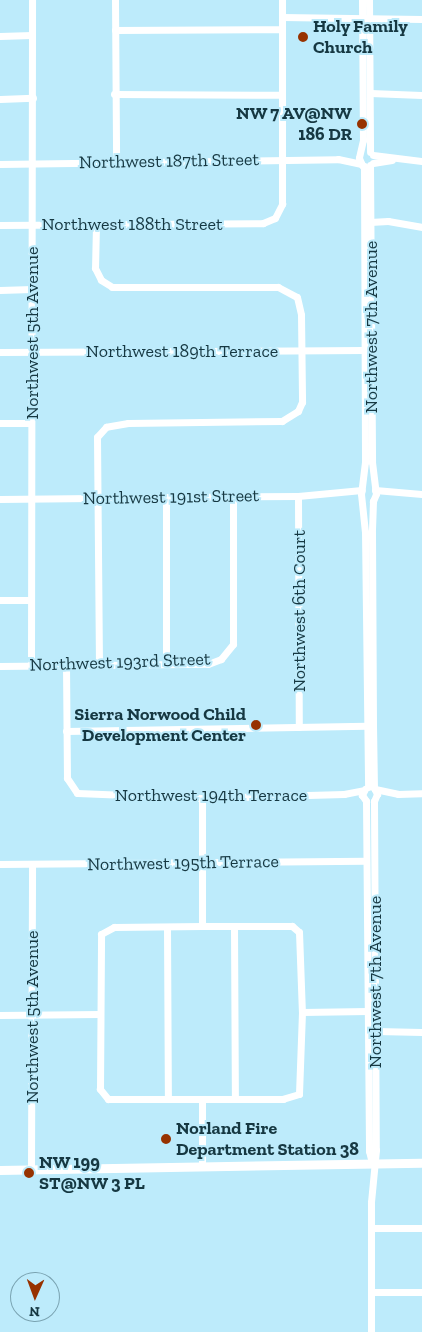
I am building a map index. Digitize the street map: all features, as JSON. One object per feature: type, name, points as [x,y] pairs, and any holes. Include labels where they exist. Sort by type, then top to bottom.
[{"type":"main road","points":[[0,1170],[202,1165],[422,1163]]},
{"type":"street","name":"Northwest 5th Avenue","points":[[31,665],[31,423],[33,351],[32,0]]},
{"type":"street","points":[[115,0],[114,94],[116,162]]},
{"type":"street","points":[[282,0],[281,95],[283,160]]},
{"type":"street","name":"Northwest 7th Avenue","points":[[362,0],[366,18],[370,93],[367,159],[370,222],[374,494],[370,794],[366,861],[369,1151],[372,1163],[371,1332]]},
{"type":"street","name":"Northwest 7th Avenue","points":[[369,0],[366,18],[367,159],[363,494],[366,726],[370,794],[376,1031],[376,1150],[372,1163]]},
{"type":"street","points":[[282,17],[422,18]]},
{"type":"street","points":[[115,30],[282,29]]},
{"type":"street","points":[[0,36],[32,35]]},
{"type":"street","points":[[370,93],[422,96]]},
{"type":"street","points":[[114,94],[281,95]]},
{"type":"street","points":[[0,99],[33,98]]},
{"type":"street","name":"Northwest 187th Street","points":[[0,164],[400,158],[422,161]]},
{"type":"street","name":"Northwest 188th Street","points":[[0,225],[263,223],[275,218],[282,204],[283,160]]},
{"type":"street","points":[[370,222],[388,221],[422,227]]},
{"type":"street","points":[[96,225],[95,268],[101,280],[112,287],[286,289],[297,297],[301,315],[302,402],[298,411],[282,421],[128,423],[106,427],[97,437],[99,665]]},
{"type":"street","points":[[0,290],[32,289]]},
{"type":"street","name":"Northwest 189th Terrace","points":[[0,352],[364,350]]},
{"type":"street","points":[[0,423],[31,423]]},
{"type":"street","points":[[363,494],[374,494]]},
{"type":"street","points":[[363,494],[422,494]]},
{"type":"street","name":"Northwest 191st Street","points":[[0,499],[363,494]]},
{"type":"street","name":"Northwest 6th Court","points":[[298,496],[299,727]]},
{"type":"street","points":[[166,497],[166,664]]},
{"type":"street","name":"Northwest 193rd Street","points":[[0,666],[208,664],[221,659],[233,644],[233,497]]},
{"type":"street","points":[[0,600],[31,600]]},
{"type":"street","points":[[66,665],[66,730],[366,726]]},
{"type":"street","name":"Northwest 194th Terrace","points":[[66,730],[67,778],[77,793],[202,798],[422,793]]},
{"type":"street","points":[[202,798],[202,926]]},
{"type":"street","name":"Northwest 195th Terrace","points":[[0,864],[202,864],[366,861]]},
{"type":"street","name":"Northwest 5th Avenue","points":[[31,1170],[32,864]]},
{"type":"street","points":[[202,926],[292,926],[299,932],[302,1012],[299,1094],[283,1098],[235,1099],[113,1100],[104,1096],[100,1089],[99,939],[105,930],[202,926]]},
{"type":"street","points":[[167,927],[168,1099]]},
{"type":"street","points":[[234,927],[235,1099]]},
{"type":"street","points":[[302,1012],[368,1011]]},
{"type":"street","points":[[0,1015],[100,1014]]},
{"type":"street","points":[[376,1031],[422,1032]]},
{"type":"street","points":[[202,1099],[202,1165]]},
{"type":"street","points":[[372,1228],[422,1228]]},
{"type":"street","points":[[372,1292],[422,1292]]},
{"type":"place","name":"Holy Family Church","points":[[303,37]]},
{"type":"place","name":"NW 7 AV@NW 186 DR","points":[[362,124]]},
{"type":"place","name":"Sierra Norwood Child Development Center","points":[[256,725]]},
{"type":"place","name":"Norland Fire Department Station 38","points":[[166,1139]]},
{"type":"place","name":"NW 199 ST@NW 3 PL","points":[[29,1173]]}]
